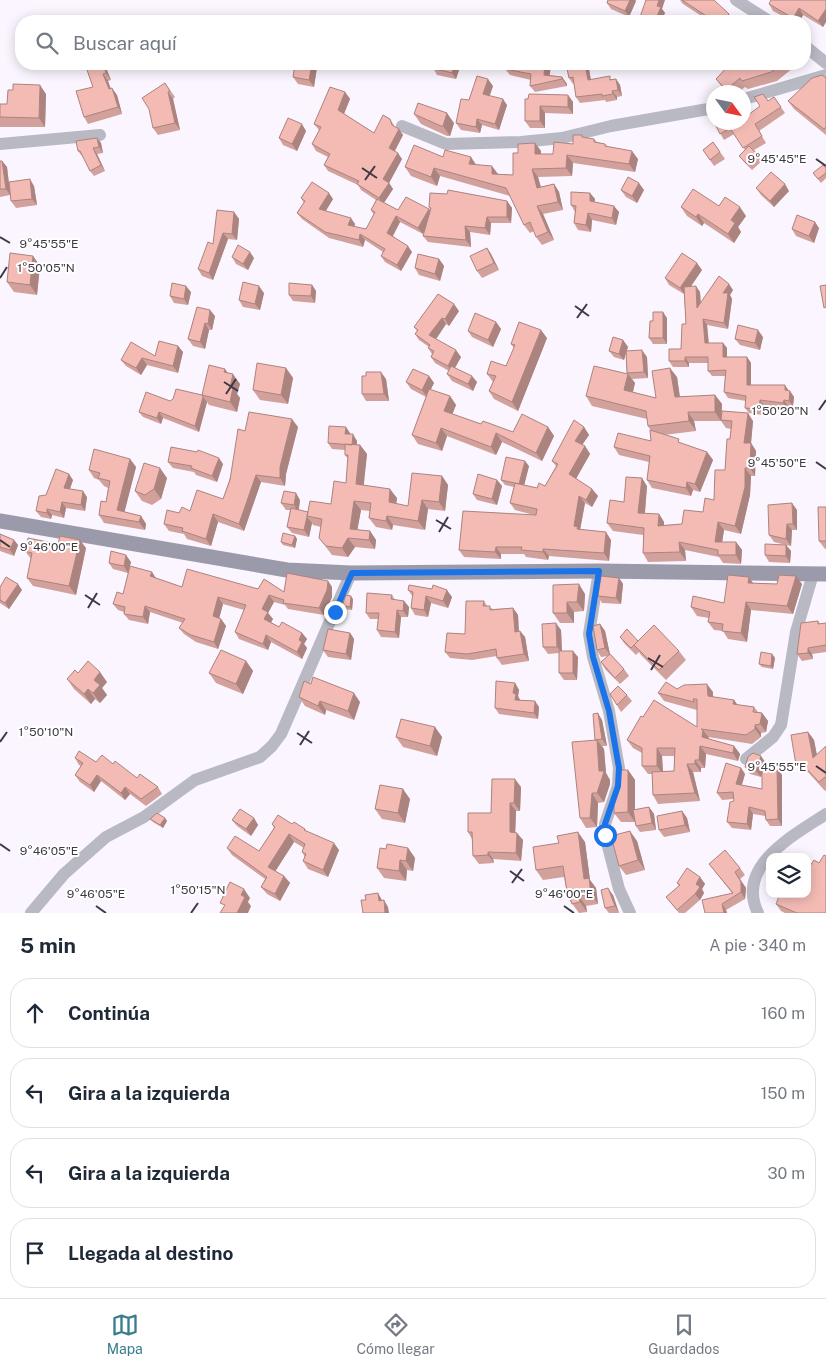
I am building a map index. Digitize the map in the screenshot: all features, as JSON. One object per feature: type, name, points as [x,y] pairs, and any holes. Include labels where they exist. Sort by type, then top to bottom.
[{"type":"main road","points":[[0,521],[287,570],[352,573],[599,571],[819,574]]},
{"type":"street","points":[[736,0],[760,15]]},
{"type":"street","points":[[811,51],[826,63]]},
{"type":"street","points":[[751,97],[826,75]]},
{"type":"street","points":[[402,126],[446,144],[521,142],[562,138],[611,126],[706,109]]},
{"type":"street","points":[[0,144],[100,135]]},
{"type":"street","points":[[599,571],[589,634],[593,657],[609,711],[619,768],[618,786],[605,824],[605,835],[619,888],[630,913]]},
{"type":"street","points":[[31,913],[64,874],[106,837],[144,817],[195,780],[260,757],[272,746],[281,734],[352,573]]},
{"type":"street","points":[[746,759],[774,737],[781,725],[796,632],[819,574]]},
{"type":"street","points":[[758,913],[753,886],[759,868],[776,849],[826,814]]},
{"type":"building","points":[[608,0],[630,0],[625,11],[607,3]]},
{"type":"building","points":[[646,0],[659,0],[657,6],[661,7],[658,15],[641,15]]},
{"type":"building","points":[[682,0],[714,0],[729,14],[705,15]]},
{"type":"building","points":[[771,0],[826,0],[826,9],[818,21],[799,8],[795,15],[788,15],[769,4]]},
{"type":"building","points":[[87,70],[105,70],[106,73],[103,74],[109,89],[112,88],[118,107],[84,117],[76,91],[93,87]]},
{"type":"building","points":[[294,70],[311,70],[309,80],[293,77]]},
{"type":"building","points":[[441,70],[453,70],[452,73]]},
{"type":"building","points":[[510,70],[544,70],[544,75],[562,77],[562,79],[530,86],[531,74]]},
{"type":"building","points":[[567,70],[586,70],[588,80],[610,76],[610,80],[616,79],[618,90],[612,91],[613,94],[602,96],[602,94],[576,97],[573,77],[569,78]]},
{"type":"building","points":[[724,70],[774,70],[742,81],[740,78],[732,85],[721,85],[716,79]]},
{"type":"building","points":[[822,75],[826,78],[826,127],[824,129],[788,101],[812,78]]},
{"type":"building","points":[[477,76],[488,79],[483,94],[503,99],[495,124],[477,119],[476,127],[456,123],[461,99],[469,100]]},
{"type":"building","points":[[165,83],[170,91],[168,92],[175,123],[153,128],[149,109],[142,98]]},
{"type":"building","points":[[13,84],[40,85],[39,118],[0,117],[0,104],[7,104],[8,90],[13,90]]},
{"type":"building","points":[[330,87],[345,92],[338,110],[374,133],[383,115],[390,119],[392,125],[399,129],[389,148],[398,153],[383,179],[389,183],[379,198],[357,184],[359,181],[324,165],[330,154],[312,144],[321,127],[314,124]]},
{"type":"building","points":[[529,94],[568,95],[568,107],[540,106],[540,121],[525,121],[525,99],[528,99]]},
{"type":"building","points":[[763,94],[768,101],[774,97],[781,107],[755,124],[762,136],[743,148],[731,130],[751,130],[751,113],[760,106],[754,97]]},
{"type":"building","points":[[418,103],[447,113],[443,126],[414,114]]},
{"type":"building","points":[[288,118],[302,124],[292,144],[279,138]]},
{"type":"building","points":[[718,130],[727,130],[720,134]]},
{"type":"building","points":[[573,135],[582,135],[582,137],[594,139],[594,142],[605,144],[605,146],[632,151],[629,164],[567,155],[566,168],[532,169],[537,188],[554,184],[558,202],[537,206],[548,232],[536,237],[530,222],[524,225],[506,188],[434,168],[431,177],[405,167],[414,145],[443,157],[445,150],[471,157],[469,164],[492,166],[492,174],[513,175],[513,153],[518,153],[518,144],[535,143],[535,154],[553,154],[554,142],[573,144]]},
{"type":"building","points":[[97,138],[99,147],[93,148],[101,165],[90,171],[80,151],[78,151],[76,141]]},
{"type":"building","points":[[713,142],[720,152],[710,160],[703,150]]},
{"type":"building","points":[[749,146],[757,154],[747,164],[739,156]]},
{"type":"building","points":[[0,161],[2,161],[6,189],[0,189]]},
{"type":"building","points":[[823,165],[826,168],[826,173],[818,179],[813,173]]},
{"type":"building","points":[[771,172],[785,184],[770,201],[756,188]]},
{"type":"building","points":[[628,177],[639,183],[632,196],[621,190]]},
{"type":"building","points":[[30,179],[32,199],[11,201],[9,182]]},
{"type":"building","points":[[312,182],[329,193],[319,209],[351,218],[348,225],[366,229],[375,212],[371,210],[377,199],[398,210],[406,197],[429,209],[418,228],[396,216],[387,233],[408,246],[397,265],[381,256],[385,249],[360,234],[359,240],[325,232],[297,213],[305,201],[301,198]]},
{"type":"building","points":[[693,189],[719,206],[725,197],[740,207],[731,220],[735,223],[728,234],[698,214],[696,217],[681,207]]},
{"type":"building","points":[[448,190],[507,201],[507,217],[487,217],[485,228],[465,226],[466,240],[423,236],[431,208],[429,207],[430,193],[447,194]]},
{"type":"building","points":[[571,192],[590,193],[590,201],[614,206],[612,218],[588,213],[586,225],[574,223],[576,206],[571,205]]},
{"type":"building","points":[[217,210],[234,212],[232,234],[223,233],[209,273],[198,269],[208,242],[213,244]]},
{"type":"building","points":[[797,215],[815,222],[809,236],[792,229]]},
{"type":"building","points":[[238,245],[250,252],[243,264],[232,257]]},
{"type":"building","points":[[487,248],[494,263],[477,271],[470,256]]},
{"type":"building","points":[[10,253],[33,256],[30,285],[7,282]]},
{"type":"building","points":[[682,253],[697,263],[680,288],[665,278]]},
{"type":"building","points":[[418,254],[439,259],[435,274],[415,268]]},
{"type":"building","points":[[719,276],[729,284],[723,293],[728,293],[724,323],[703,319],[705,343],[723,343],[723,357],[747,357],[747,385],[785,385],[785,390],[790,391],[789,401],[784,400],[783,403],[760,400],[759,409],[745,408],[746,396],[724,392],[726,370],[708,371],[708,357],[685,357],[685,361],[669,361],[669,349],[681,349],[682,324],[686,324],[684,287],[696,286],[697,308]]},
{"type":"building","points":[[243,282],[259,286],[255,304],[239,300]]},
{"type":"building","points":[[172,283],[186,286],[184,299],[170,296]]},
{"type":"building","points":[[289,283],[312,285],[311,296],[289,295]]},
{"type":"building","points":[[826,285],[826,307],[824,308],[820,286]]},
{"type":"building","points":[[438,294],[454,304],[445,319],[442,318],[429,335],[456,350],[448,366],[431,357],[434,351],[428,348],[430,345],[415,334],[418,330],[414,327]]},
{"type":"building","points":[[197,307],[210,310],[208,324],[205,323],[200,342],[188,339]]},
{"type":"building","points":[[653,312],[663,312],[663,338],[649,338],[650,321],[653,321]]},
{"type":"building","points":[[475,313],[496,322],[488,340],[468,331]]},
{"type":"building","points":[[519,322],[541,330],[512,402],[489,391],[496,376],[487,374],[491,361],[506,366],[515,345],[511,344]]},
{"type":"building","points":[[738,325],[758,330],[755,343],[735,339]]},
{"type":"building","points":[[613,337],[623,340],[619,354],[609,351]]},
{"type":"building","points":[[159,341],[178,346],[173,366],[142,358],[136,368],[121,360],[131,342],[155,356]]},
{"type":"building","points":[[642,350],[644,372],[627,373],[626,351]]},
{"type":"building","points":[[257,363],[286,368],[281,395],[253,390]]},
{"type":"building","points":[[209,365],[225,369],[224,372],[233,374],[230,402],[202,395]]},
{"type":"building","points":[[451,366],[472,376],[468,384],[447,374]]},
{"type":"building","points":[[594,366],[628,374],[624,390],[656,398],[652,371],[670,368],[675,397],[715,395],[715,412],[688,412],[689,421],[648,426],[646,411],[586,396]]},
{"type":"building","points":[[413,369],[429,376],[422,390],[406,382]]},
{"type":"building","points":[[366,372],[381,372],[384,394],[362,394],[362,376],[366,376]]},
{"type":"building","points":[[176,389],[202,395],[195,426],[159,412],[157,418],[139,412],[146,392],[170,401],[173,399]]},
{"type":"building","points":[[429,389],[450,396],[444,411],[481,424],[483,421],[513,432],[522,414],[548,427],[536,453],[496,433],[491,447],[441,428],[436,443],[412,435]]},
{"type":"building","points":[[722,411],[748,413],[744,443],[751,443],[750,468],[745,468],[745,487],[735,526],[718,522],[715,542],[736,542],[736,555],[718,555],[718,550],[679,542],[680,552],[643,553],[644,528],[607,523],[610,500],[624,502],[626,477],[642,478],[638,513],[659,514],[658,526],[682,524],[684,510],[703,512],[705,498],[714,500],[715,470],[725,470],[727,439],[730,439],[732,421],[721,420]]},
{"type":"building","points":[[249,412],[292,419],[280,467],[280,478],[256,475],[239,524],[213,514],[206,539],[182,531],[183,528],[164,524],[167,510],[179,513],[182,507],[190,511],[197,490],[223,499],[230,480],[238,429],[245,431]]},
{"type":"building","points":[[574,420],[584,427],[575,441],[585,446],[569,474],[592,489],[586,500],[579,496],[574,526],[578,527],[577,529],[606,532],[604,553],[543,549],[543,552],[521,550],[522,547],[496,547],[495,552],[459,550],[463,511],[536,515],[537,509],[510,503],[515,483],[537,488],[539,483],[545,486],[558,464],[552,461]]},
{"type":"building","points":[[329,426],[346,427],[345,434],[353,434],[352,445],[328,443]]},
{"type":"building","points":[[650,430],[679,439],[678,442],[707,452],[695,484],[687,482],[686,488],[647,480],[650,456],[614,447],[618,433],[651,441]]},
{"type":"building","points":[[345,444],[360,445],[356,484],[390,489],[389,502],[408,506],[412,473],[442,476],[439,502],[422,500],[418,521],[387,516],[386,521],[369,518],[371,503],[354,501],[350,529],[370,531],[369,540],[348,538],[342,548],[326,546],[319,538],[322,519],[307,516],[310,501],[331,504],[334,481],[346,483],[348,455],[345,455]]},
{"type":"building","points":[[171,447],[197,452],[198,450],[219,458],[212,476],[191,468],[192,466],[168,462]]},
{"type":"building","points":[[94,449],[130,459],[117,510],[141,516],[139,522],[99,515],[101,501],[106,502],[110,481],[98,478],[100,473],[89,470]]},
{"type":"building","points":[[506,457],[525,461],[519,484],[501,480]]},
{"type":"building","points":[[144,463],[160,468],[154,489],[145,495],[135,491]]},
{"type":"building","points":[[56,469],[69,474],[64,488],[83,491],[81,505],[62,502],[60,512],[47,509],[47,513],[36,511],[39,496],[46,495]]},
{"type":"building","points":[[478,474],[497,480],[492,499],[473,494]]},
{"type":"building","points":[[284,491],[296,493],[294,505],[281,503]]},
{"type":"building","points":[[792,503],[793,524],[787,524],[786,539],[769,535],[768,505]]},
{"type":"building","points":[[818,507],[826,507],[826,541],[819,541]]},
{"type":"building","points":[[291,508],[308,512],[304,530],[287,527]]},
{"type":"building","points":[[283,533],[295,536],[292,545],[281,542]]},
{"type":"building","points":[[0,534],[14,540],[10,550],[0,547]]},
{"type":"building","points":[[60,536],[80,540],[69,586],[27,578],[32,553],[25,551],[28,538],[58,544]]},
{"type":"building","points":[[765,544],[786,545],[786,556],[765,555]]},
{"type":"building","points":[[111,551],[126,555],[124,566],[109,563]]},
{"type":"building","points":[[130,566],[152,572],[150,576],[182,587],[187,569],[258,589],[264,579],[284,592],[287,573],[328,581],[327,590],[319,608],[283,603],[284,600],[269,595],[262,609],[268,612],[264,619],[279,627],[282,622],[302,633],[299,640],[302,642],[297,652],[266,635],[263,644],[235,632],[246,605],[218,597],[213,616],[221,619],[214,642],[191,635],[179,628],[185,619],[145,606],[143,617],[124,614],[125,607],[113,604],[117,592],[123,594]]},
{"type":"building","points":[[728,575],[749,577],[748,583],[777,584],[779,575],[796,576],[787,606],[746,602],[741,633],[722,631],[723,624],[708,622],[710,612],[691,607],[693,596],[724,603]]},
{"type":"building","points":[[601,576],[619,578],[616,598],[598,596]]},
{"type":"building","points":[[6,577],[18,584],[5,603],[0,600],[0,587]]},
{"type":"building","points":[[579,584],[577,602],[567,602],[567,613],[553,613],[553,585]]},
{"type":"building","points":[[409,585],[432,589],[433,585],[447,590],[443,601],[426,596],[424,610],[411,608],[413,592],[408,590]]},
{"type":"building","points":[[367,593],[392,595],[391,599],[404,601],[403,611],[397,610],[395,632],[377,630],[379,613],[366,613]]},
{"type":"building","points":[[346,595],[351,596],[350,607],[342,606]]},
{"type":"building","points":[[466,601],[484,601],[483,606],[490,606],[490,610],[513,608],[515,632],[520,631],[524,654],[497,658],[496,649],[467,654],[445,652],[447,633],[465,634]]},
{"type":"building","points":[[818,621],[818,624],[826,623],[826,645],[808,648],[808,653],[797,654],[801,623]]},
{"type":"building","points":[[556,623],[557,647],[543,647],[542,624]]},
{"type":"building","points":[[600,624],[605,648],[597,650],[593,626]]},
{"type":"building","points":[[654,625],[679,651],[659,670],[634,645]]},
{"type":"building","points":[[328,629],[350,633],[346,654],[323,650]]},
{"type":"building","points":[[627,629],[638,641],[631,648],[620,637]]},
{"type":"building","points":[[221,650],[246,661],[236,684],[209,673]]},
{"type":"building","points":[[559,651],[573,651],[573,673],[559,673]]},
{"type":"building","points":[[761,652],[772,654],[771,666],[759,664]]},
{"type":"building","points":[[610,654],[624,669],[615,678],[601,662]]},
{"type":"building","points":[[88,661],[100,672],[94,680],[100,685],[93,693],[88,689],[84,694],[67,679],[75,670],[78,673]]},
{"type":"building","points":[[313,677],[354,693],[348,711],[320,701],[318,706],[299,697],[304,681],[311,684]]},
{"type":"building","points":[[496,681],[515,683],[513,693],[516,694],[515,700],[535,701],[534,713],[495,708]]},
{"type":"building","points":[[666,682],[677,689],[684,685],[707,684],[708,696],[734,700],[733,704],[754,707],[753,712],[762,713],[760,724],[755,725],[755,729],[746,735],[701,729],[703,730],[702,737],[734,746],[733,753],[700,746],[699,760],[695,760],[695,764],[687,764],[695,793],[653,795],[652,772],[674,771],[675,748],[657,748],[657,766],[642,766],[642,748],[627,740],[641,716],[643,717],[654,700],[697,727],[697,699],[693,699],[694,702],[658,693]]},
{"type":"building","points":[[618,686],[627,695],[617,705],[610,694]]},
{"type":"building","points":[[598,713],[602,739],[595,740],[593,714]]},
{"type":"building","points":[[401,719],[435,727],[430,746],[396,737]]},
{"type":"building","points":[[808,732],[813,758],[826,746],[826,778],[819,782],[802,764],[796,765],[791,735]]},
{"type":"building","points":[[597,740],[599,771],[604,771],[597,793],[592,793],[590,818],[580,818],[572,742]]},
{"type":"building","points":[[79,751],[96,762],[102,755],[113,764],[115,761],[137,778],[140,774],[158,787],[141,799],[125,787],[121,793],[97,775],[90,785],[75,775],[83,763],[75,758]]},
{"type":"building","points":[[753,753],[761,756],[756,771],[745,767],[748,757]]},
{"type":"building","points":[[726,763],[741,768],[736,784],[762,789],[762,768],[777,768],[778,819],[766,820],[765,811],[749,807],[747,824],[727,822],[730,802],[734,801],[733,792],[717,793]]},
{"type":"building","points":[[620,770],[628,770],[628,812],[614,813],[614,794]]},
{"type":"building","points":[[492,779],[515,779],[514,803],[510,803],[510,832],[517,833],[516,853],[488,852],[488,855],[473,856],[472,832],[468,832],[468,813],[491,813]]},
{"type":"building","points":[[380,785],[403,789],[398,813],[375,809]]},
{"type":"building","points":[[649,807],[652,823],[636,826],[633,810]]},
{"type":"building","points":[[240,809],[254,818],[246,829],[232,820]]},
{"type":"building","points":[[682,811],[685,825],[659,830],[657,816]]},
{"type":"building","points":[[157,813],[165,818],[160,825],[150,819]]},
{"type":"building","points":[[278,815],[292,824],[294,822],[304,830],[334,843],[323,870],[303,861],[306,854],[302,852],[305,844],[289,834],[268,867],[284,876],[275,894],[261,887],[267,877],[227,848],[235,836],[259,851],[275,827],[272,824]]},
{"type":"building","points":[[630,831],[638,860],[619,866],[611,836]]},
{"type":"building","points":[[578,832],[584,879],[589,878],[591,894],[579,896],[580,902],[572,904],[570,898],[568,898],[563,866],[536,870],[533,847],[559,843],[557,836]]},
{"type":"building","points":[[387,844],[408,848],[406,861],[400,860],[399,871],[377,868],[380,848],[386,849]]},
{"type":"building","points":[[725,850],[740,868],[735,872],[741,882],[741,892],[722,904],[724,913],[705,913],[702,900],[733,893],[709,864]]},
{"type":"building","points":[[824,855],[826,856],[826,913],[797,913],[776,904],[778,898],[811,898],[811,864],[814,860],[819,863]]},
{"type":"building","points":[[687,868],[700,877],[696,884],[700,887],[677,910],[666,897],[680,885],[677,883]]},
{"type":"building","points":[[230,882],[244,889],[241,895],[245,897],[237,913],[220,913],[225,905],[220,903]]},
{"type":"building","points":[[608,888],[615,906],[605,908],[601,890]]},
{"type":"building","points":[[378,893],[379,901],[384,900],[385,913],[363,913],[361,900],[366,900],[365,895]]},
{"type":"route","points":[[335,612],[352,573],[599,571],[589,634],[593,657],[609,711],[619,768],[618,786],[608,812],[605,835]]}]
